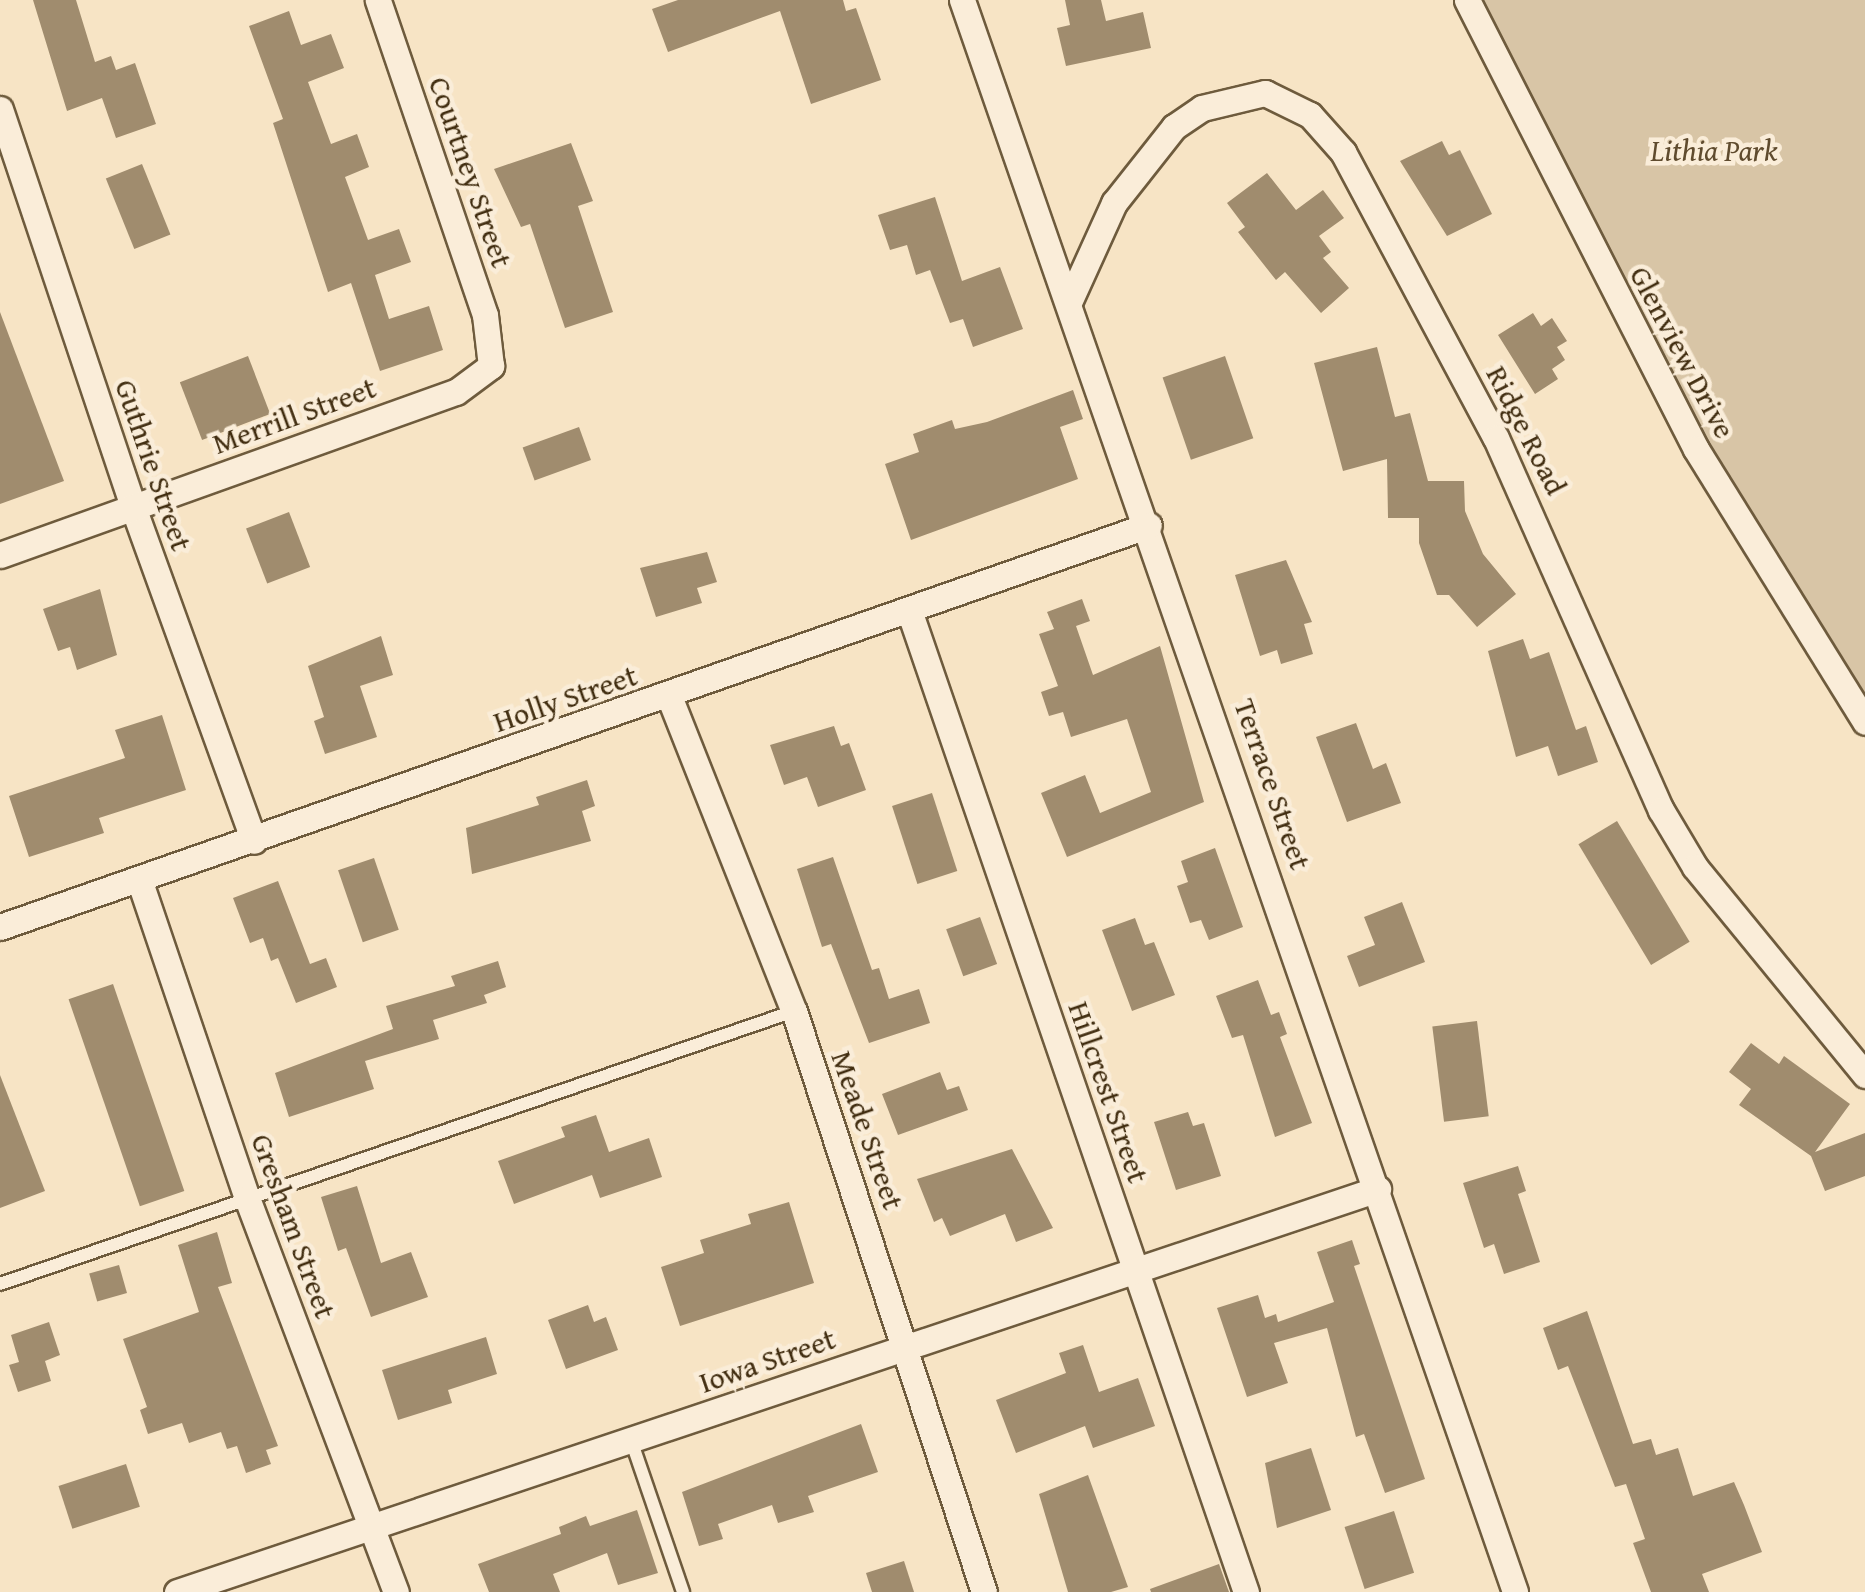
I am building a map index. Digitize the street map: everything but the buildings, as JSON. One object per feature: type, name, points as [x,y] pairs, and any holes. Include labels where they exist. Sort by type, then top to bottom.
[{"type":"street","name":"Courtney Street","points":[[378,0],[485,315],[491,366]]},
{"type":"street","name":"Terrace Street","points":[[962,0],[1149,525],[1515,1592]]},
{"type":"street","name":"Glenview Drive","points":[[1466,0],[1696,448],[1865,722]]},
{"type":"street","name":"Ridge Road","points":[[1070,300],[1114,203],[1174,127],[1202,108],[1265,93],[1310,115],[1343,152],[1519,485],[1661,810],[1696,866],[1865,1076]]},
{"type":"street","name":"Guthrie Street","points":[[0,108],[133,507],[254,841]]},
{"type":"street","name":"Merrill Street","points":[[0,555],[456,392],[491,366]]},
{"type":"street","name":"Holly Street","points":[[0,927],[910,613],[1149,525]]},
{"type":"street","name":"Hillcrest Street","points":[[910,613],[1246,1592]]},
{"type":"street","name":"Meade Street","points":[[670,696],[794,1011],[908,1347],[984,1592]]},
{"type":"street","name":"Gresham Street","points":[[139,880],[247,1198],[374,1525],[396,1592]]},
{"type":"street","name":"Iowa Street","points":[[177,1592],[1378,1189]]},
{"type":"lane","points":[[0,1284],[794,1011]]},
{"type":"lane","points":[[631,1440],[684,1592]]},
{"type":"green space","name":"Lithia Park","points":[[1467,0],[1865,0],[1865,726],[1810,640]]}]
